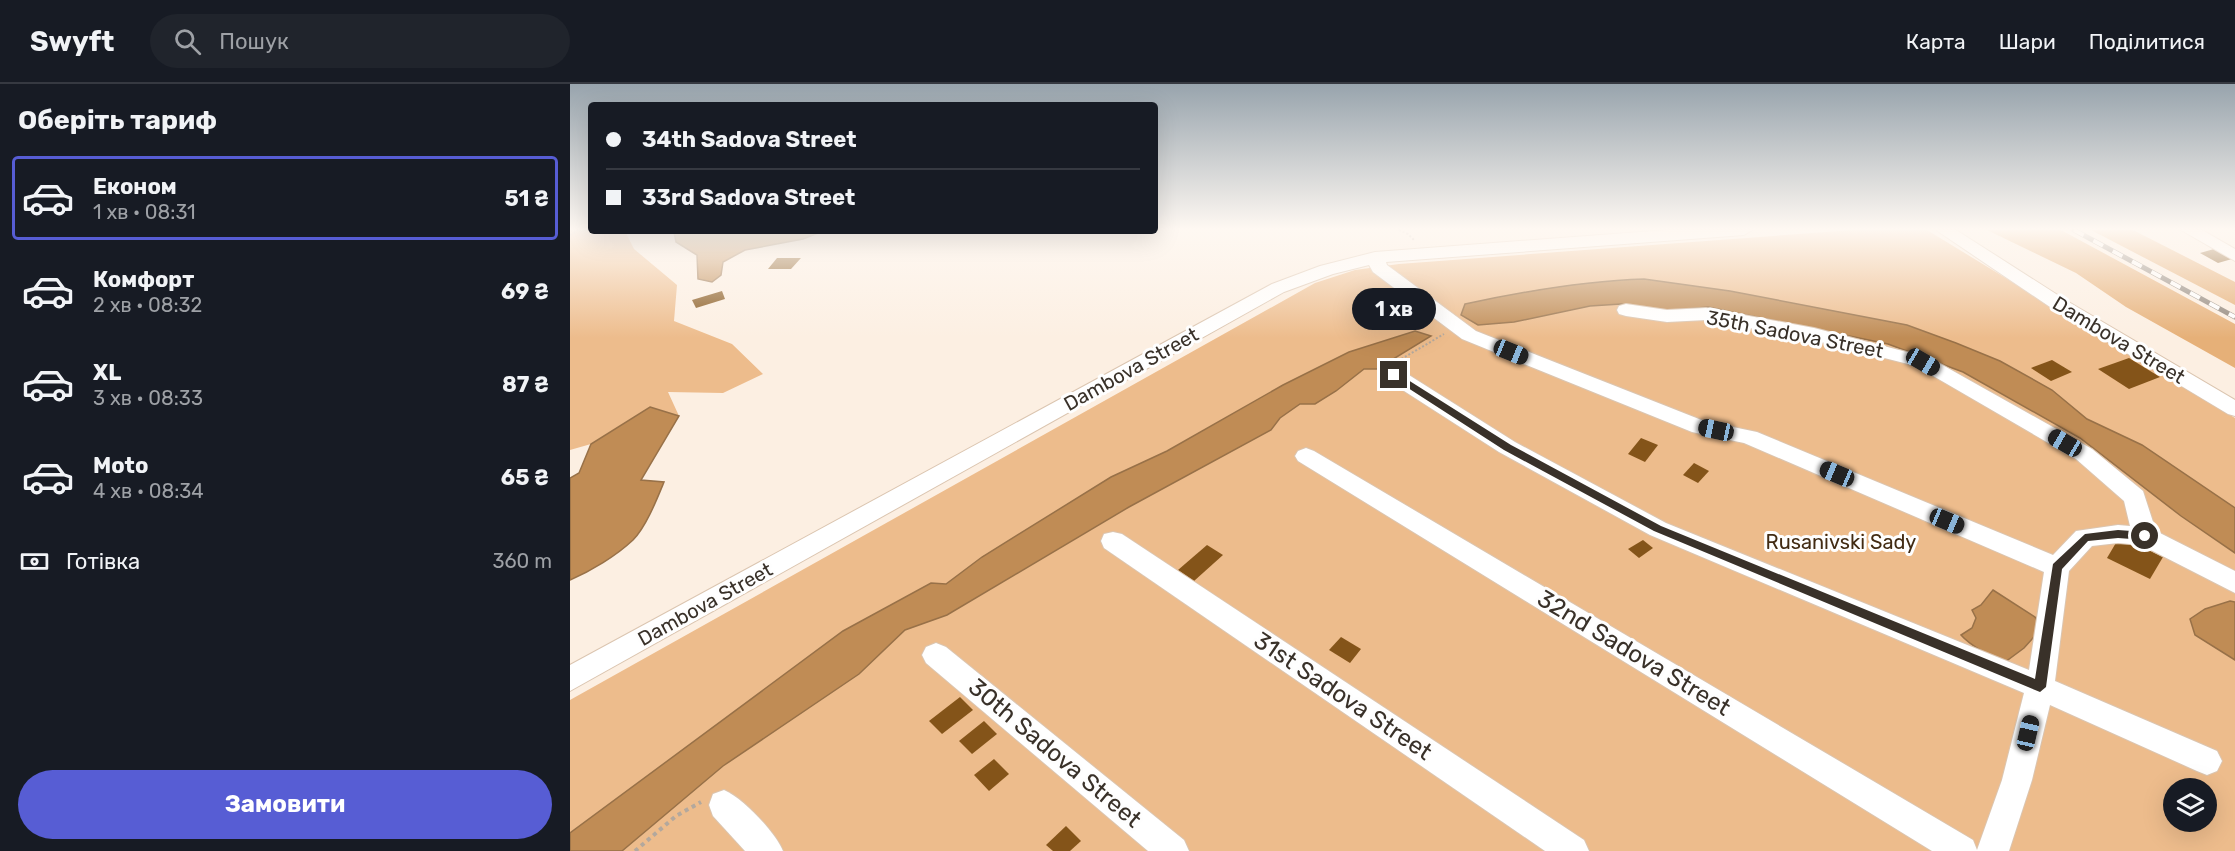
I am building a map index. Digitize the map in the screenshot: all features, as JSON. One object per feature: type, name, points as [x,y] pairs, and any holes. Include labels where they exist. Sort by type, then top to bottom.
[{"type":"street","name":"Dambova Street","points":[[570,679],[1278,288],[1320,270],[1338,266]]},
{"type":"street","points":[[1378,266],[1469,335],[1700,427],[1749,437],[2057,567]]},
{"type":"street","name":"Dambova Street","points":[[1999,266],[2235,409]]},
{"type":"street","name":"35th Sadova Street","points":[[1626,310],[1666,316],[1706,314],[1825,337],[1923,362],[2084,454],[2135,497],[2145,536]]},
{"type":"street","points":[[1394,375],[1507,447],[1658,529],[2040,687],[2207,761]]},
{"type":"street","name":"32nd Sadova Street","points":[[1306,456],[1962,851]]},
{"type":"street","points":[[1993,851],[2017,780],[2040,687],[2057,567],[2085,538],[2118,534],[2145,536],[2235,583]]},
{"type":"street","name":"31st Sadova Street","points":[[1113,541],[1574,851]]},
{"type":"street","name":"30th Sadova Street","points":[[936,655],[1173,851]]},
{"type":"street","points":[[724,805],[767,851]]},
{"type":"path","points":[[1394,375],[1390,365],[1457,328]]},
{"type":"path","points":[[636,851],[676,816],[710,797],[724,805]]},
{"type":"green space","points":[[570,266],[654,266],[677,285],[674,321],[732,344],[763,374],[723,393],[668,392],[679,416],[650,407],[591,444],[570,450]]},
{"type":"green space","name":"Rusanivski Sady","points":[[1386,266],[1986,266],[2235,418],[2235,851],[570,851],[570,700],[1315,283],[1355,270]]},
{"type":"shaded area","points":[[697,266],[722,266],[721,275],[712,282],[698,279]]},
{"type":"shaded area","points":[[2061,266],[2127,266],[2235,324],[2235,368],[2126,307],[2076,273]]},
{"type":"shaded area","points":[[2160,266],[2203,266],[2235,282],[2235,305]]},
{"type":"shaded area","points":[[1644,279],[1730,291],[1907,325],[2000,361],[2052,390],[2087,419],[2142,445],[2235,508],[2235,553],[2181,516],[2080,438],[1963,372],[1888,344],[1708,307],[1663,311],[1621,304],[1590,306],[1514,322],[1478,325],[1461,315],[1465,304],[1510,295],[1576,284]]},
{"type":"shaded area","points":[[1415,331],[1431,336],[1377,369],[1364,369],[1315,404],[1300,404],[1280,418],[1271,430],[1129,507],[947,615],[905,630],[859,674],[723,766],[622,851],[570,851],[570,833],[843,631],[931,583],[946,584],[982,557],[1111,477],[1167,451],[1283,385],[1349,352]]},
{"type":"shaded area","points":[[650,407],[679,416],[641,480],[664,482],[655,504],[633,540],[603,563],[570,580],[570,478],[579,473],[591,444]]},
{"type":"shaded area","points":[[1993,590],[2035,617],[2041,629],[2024,648],[2001,665],[1961,635],[1972,628],[1976,618],[1972,610],[1981,605]]},
{"type":"shaded area","points":[[2230,601],[2235,602],[2235,660],[2195,635],[2190,619],[2205,609]]},
{"type":"building","points":[[771,266],[794,266],[791,269],[768,269]]},
{"type":"building","points":[[722,291],[725,299],[696,308],[692,300]]},
{"type":"building","points":[[2129,358],[2160,377],[2129,389],[2098,369]]},
{"type":"building","points":[[2052,360],[2072,372],[2051,381],[2031,368]]},
{"type":"building","points":[[1641,438],[1658,445],[1645,462],[1628,454]]},
{"type":"building","points":[[1694,463],[1709,471],[1698,483],[1683,475]]},
{"type":"building","points":[[2120,536],[2163,557],[2150,579],[2107,558]]},
{"type":"building","points":[[1643,540],[1653,548],[1639,558],[1628,549]]},
{"type":"building","points":[[1207,545],[1223,555],[1194,581],[1178,570]]},
{"type":"building","points":[[1341,637],[1361,649],[1350,663],[1329,650]]},
{"type":"building","points":[[960,697],[973,710],[942,734],[929,721]]},
{"type":"building","points":[[984,721],[997,734],[972,754],[959,741]]},
{"type":"building","points":[[994,759],[1009,774],[989,791],[974,775]]},
{"type":"building","points":[[1066,826],[1081,841],[1070,851],[1053,851],[1046,845]]},
{"type":"railway","points":[[2140,266],[2235,317]]},
{"type":"route","points":[[1394,375],[1507,447],[1658,529],[2040,687],[2057,567],[2085,538],[2118,534],[2145,536]]}]
